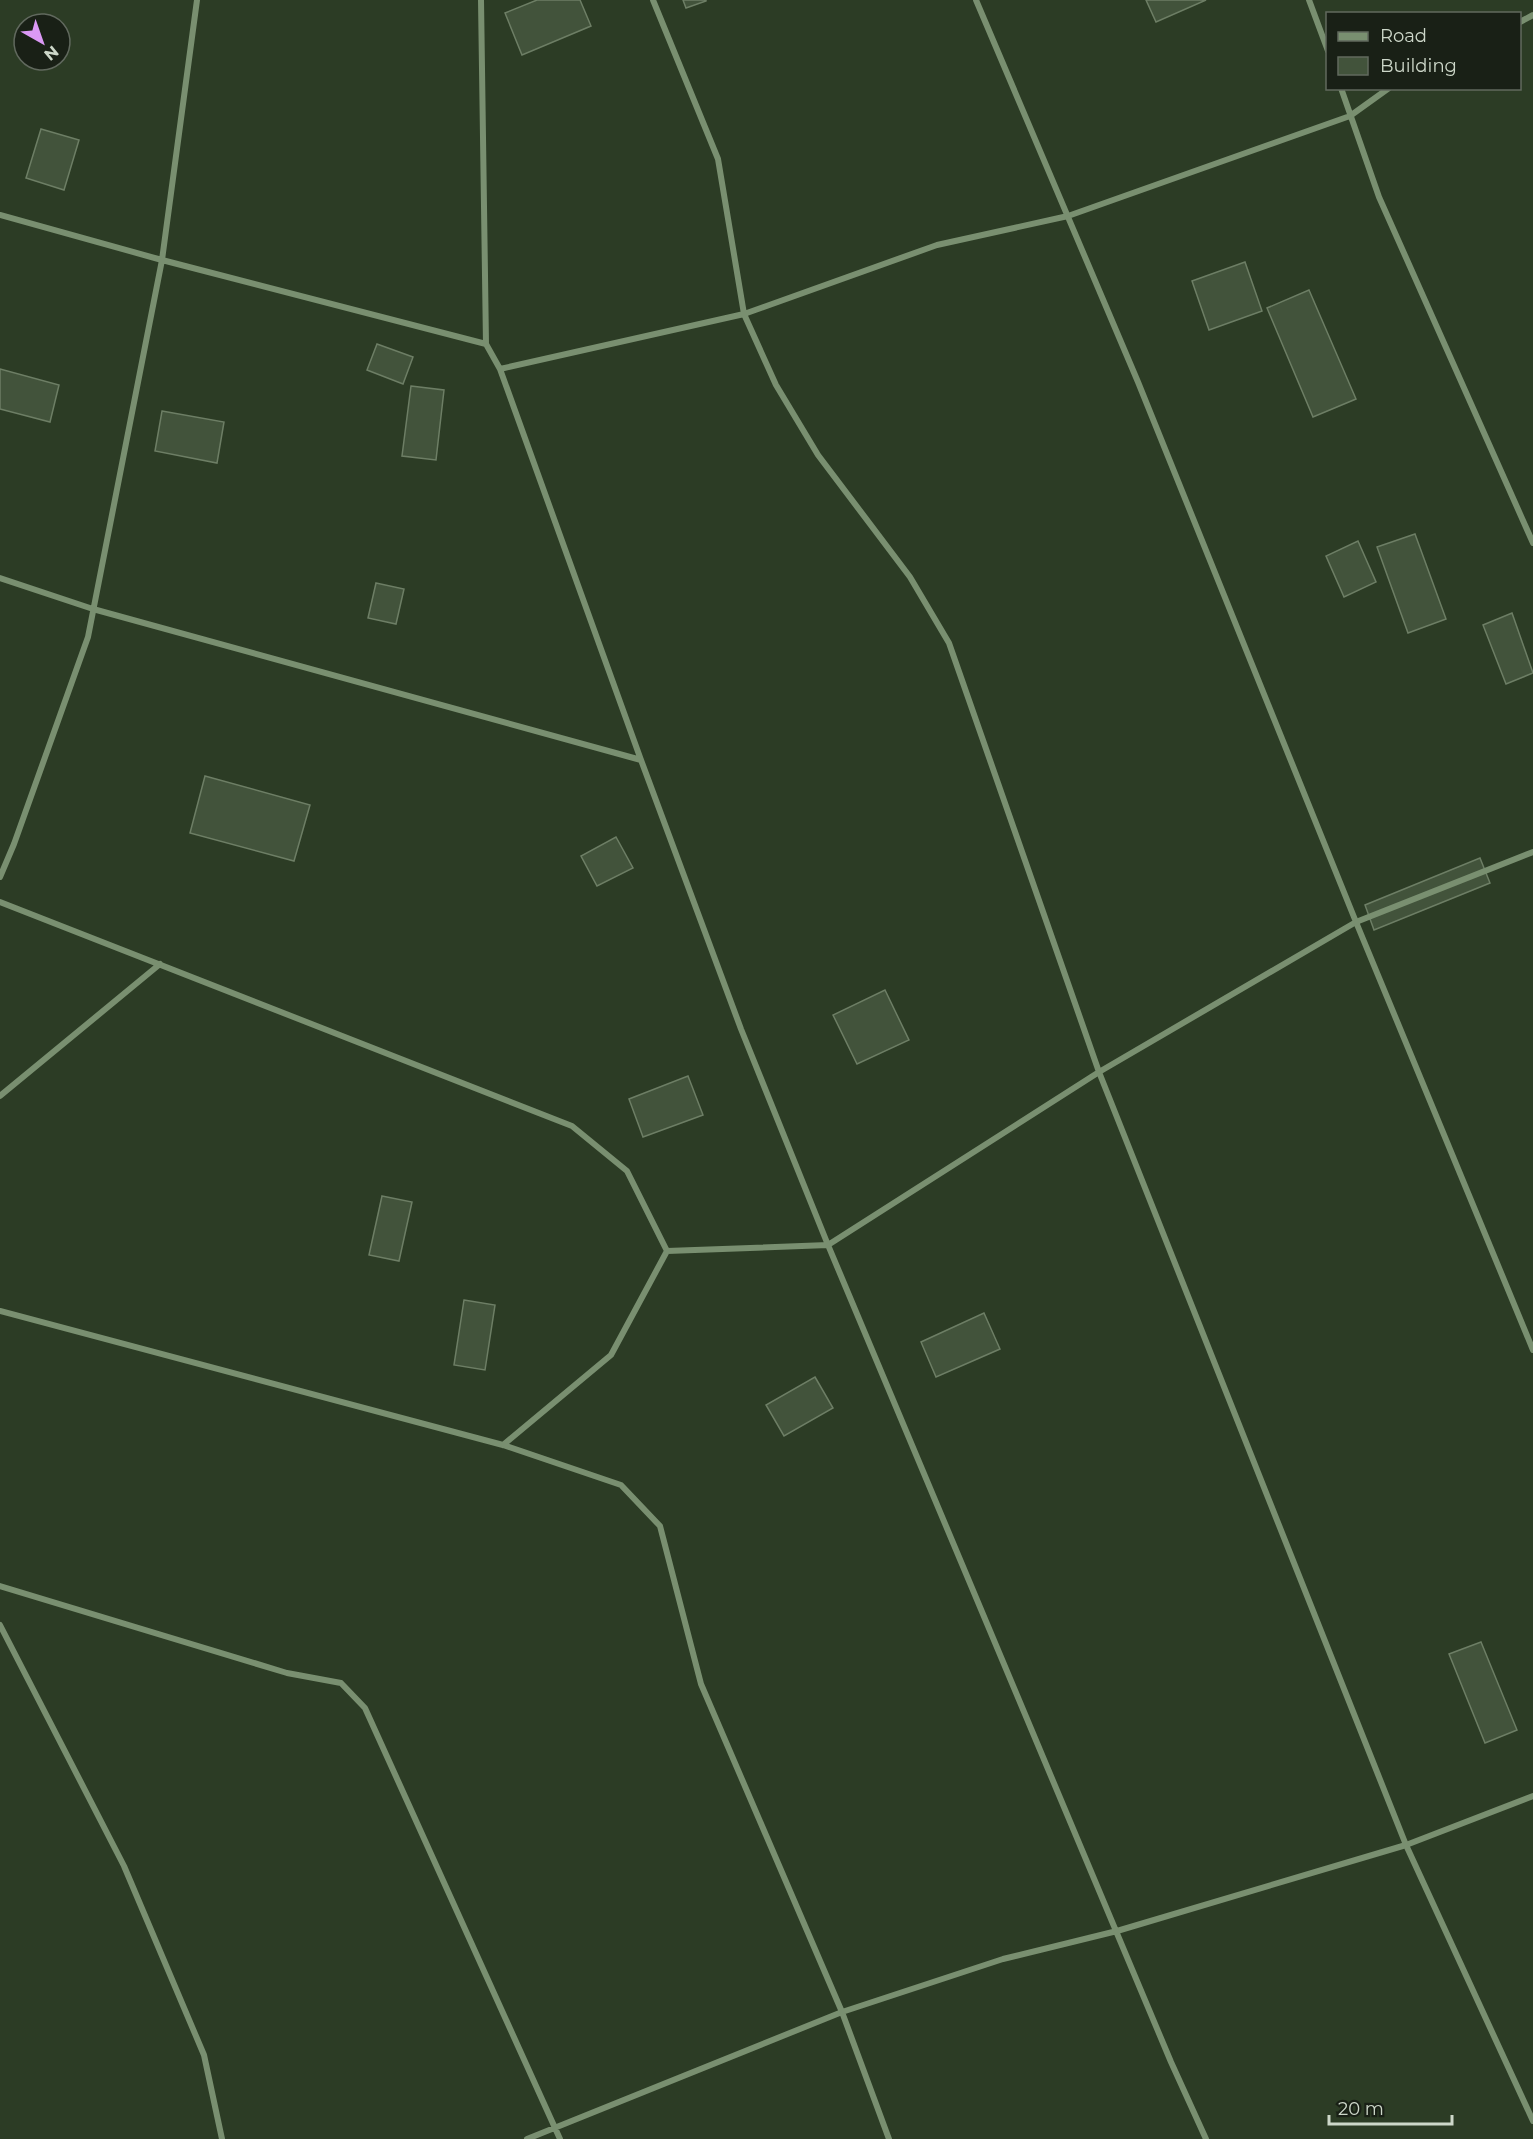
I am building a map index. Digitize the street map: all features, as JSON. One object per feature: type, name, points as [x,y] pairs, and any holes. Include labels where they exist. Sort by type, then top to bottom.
[{"type":"street","points":[[0,877],[84,648],[93,609],[162,260],[197,0]]},
{"type":"street","points":[[653,0],[718,159],[744,314],[776,385],[818,455],[910,577],[949,643],[1099,1072],[1406,1845],[1533,2121]]},
{"type":"street","points":[[976,0],[1143,393],[1356,922],[1533,1350]]},
{"type":"street","points":[[1309,0],[1326,46]]},
{"type":"street","points":[[481,1],[486,344],[500,369],[741,1029],[828,1245],[1171,2062],[1206,2139]]},
{"type":"street","points":[[1342,90],[1379,197],[1533,543]]},
{"type":"street","points":[[500,369],[744,314],[937,245],[1068,216],[1350,116],[1386,90]]},
{"type":"street","points":[[0,215],[162,260],[486,344]]},
{"type":"street","points":[[0,578],[93,609],[641,760]]},
{"type":"street","points":[[667,1251],[828,1245],[1099,1072],[1356,922],[1533,852]]},
{"type":"street","points":[[0,902],[572,1126],[627,1171],[667,1251]]},
{"type":"street","points":[[0,1096],[160,964]]},
{"type":"street","points":[[503,1445],[611,1355],[667,1251]]},
{"type":"street","points":[[0,1311],[503,1445],[621,1485],[660,1526],[701,1684],[842,2012],[890,2139]]},
{"type":"street","points":[[0,1586],[287,1673],[341,1683],[365,1708],[560,2139]]},
{"type":"street","points":[[0,1625],[124,1866],[204,2055],[222,2139]]},
{"type":"street","points":[[527,2139],[842,2012],[1003,1959],[1117,1931],[1406,1845],[1533,1796]]},
{"type":"building","points":[[537,0],[580,0],[591,26],[522,55],[505,13]]},
{"type":"building","points":[[683,0],[706,0],[706,1],[686,8]]},
{"type":"building","points":[[1146,0],[1206,0],[1156,22]]},
{"type":"building","points":[[41,129],[79,140],[64,190],[26,178]]},
{"type":"building","points":[[1245,262],[1262,311],[1209,330],[1192,281]]},
{"type":"building","points":[[1309,290],[1356,399],[1313,417],[1267,308]]},
{"type":"building","points":[[377,344],[413,357],[403,384],[367,370]]},
{"type":"building","points":[[0,369],[59,385],[50,422],[0,409]]},
{"type":"building","points":[[411,386],[444,390],[436,460],[402,456]]},
{"type":"building","points":[[162,411],[224,422],[217,463],[155,451]]},
{"type":"building","points":[[1415,534],[1446,619],[1408,633],[1377,547]]},
{"type":"building","points":[[1358,541],[1376,582],[1344,597],[1326,556]]},
{"type":"building","points":[[376,583],[404,589],[396,624],[368,618]]},
{"type":"building","points":[[1512,613],[1533,673],[1506,684],[1483,625]]},
{"type":"building","points":[[205,776],[310,805],[294,861],[190,833]]},
{"type":"building","points":[[616,837],[633,868],[597,886],[581,856]]},
{"type":"building","points":[[1480,858],[1490,883],[1374,930],[1365,905]]},
{"type":"building","points":[[885,990],[909,1040],[857,1064],[833,1015]]},
{"type":"building","points":[[688,1076],[703,1115],[643,1137],[629,1099]]},
{"type":"building","points":[[382,1196],[412,1202],[399,1261],[369,1255]]},
{"type":"building","points":[[464,1300],[495,1305],[485,1370],[454,1365]]},
{"type":"building","points":[[984,1313],[1000,1349],[936,1377],[921,1342]]},
{"type":"building","points":[[815,1377],[833,1408],[784,1436],[766,1405]]},
{"type":"building","points":[[1481,1642],[1517,1730],[1485,1743],[1449,1654]]}]
